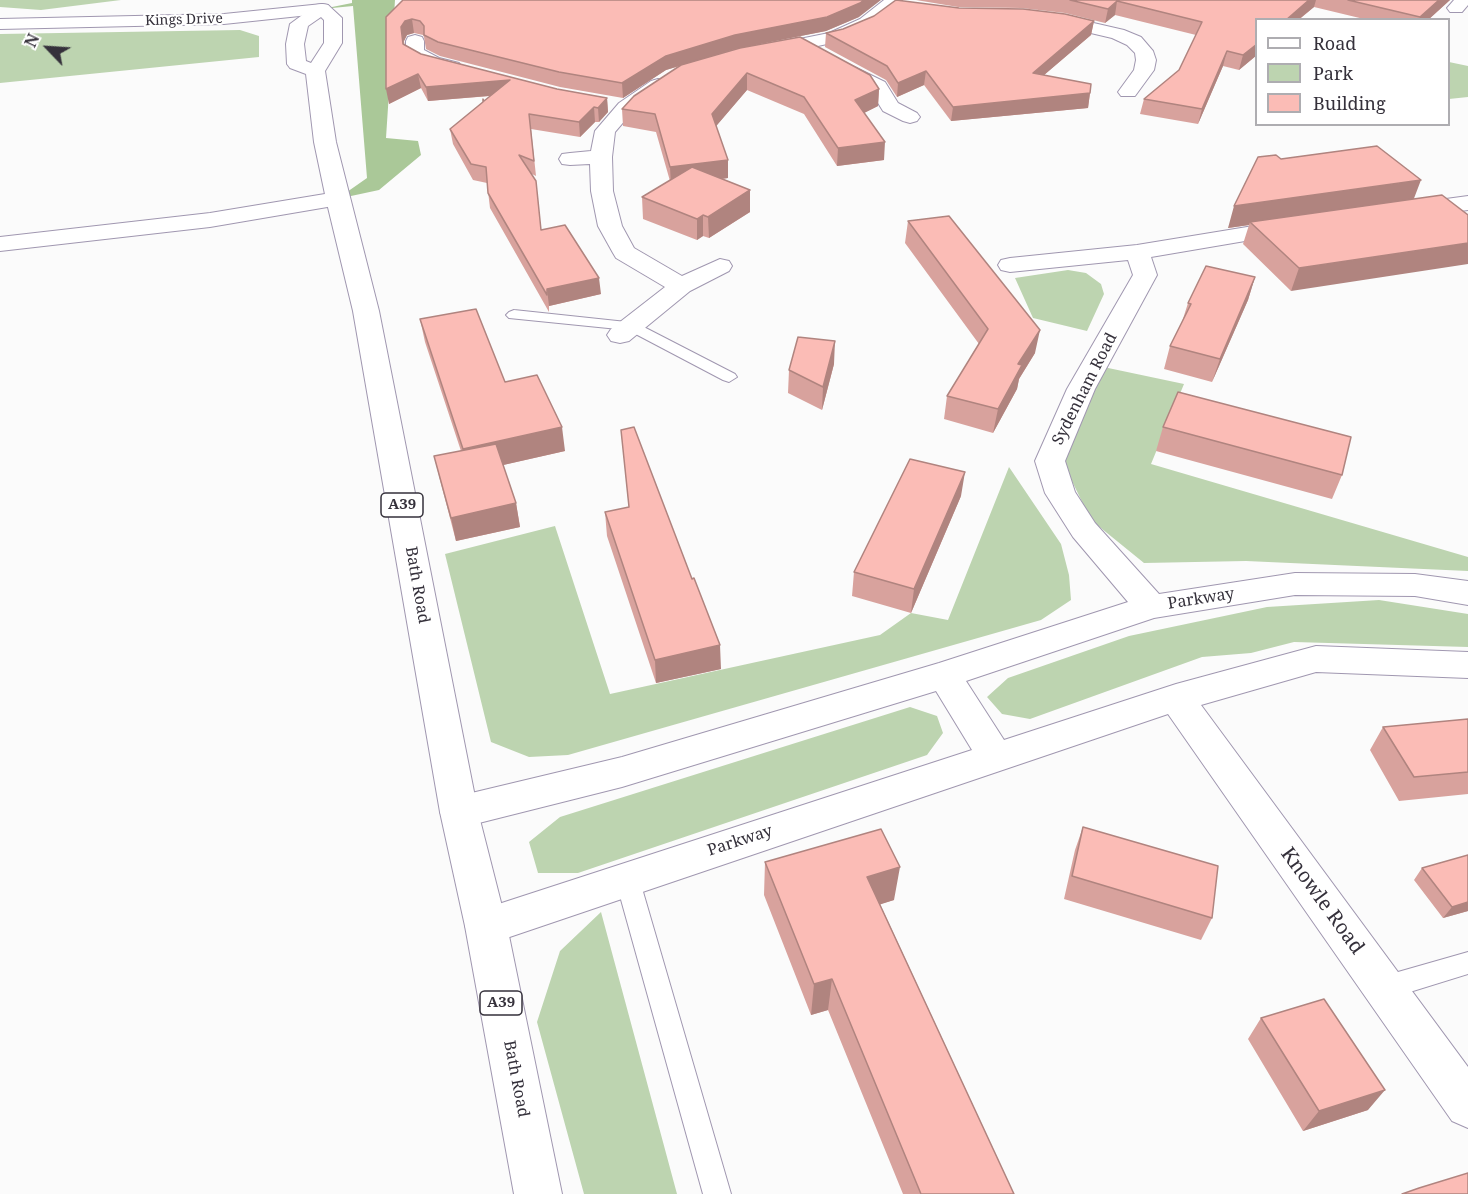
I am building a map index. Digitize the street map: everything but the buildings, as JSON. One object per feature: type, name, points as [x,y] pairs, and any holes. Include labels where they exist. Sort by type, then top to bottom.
[{"type":"street","name":"Kings Drive","points":[[45,23],[150,9],[270,0]]},
{"type":"street","points":[[747,55],[834,37],[866,23],[898,4]]},
{"type":"street","name":"Kings Drive","points":[[0,24],[213,19],[322,5]]},
{"type":"street","points":[[322,5],[333,18],[333,43],[315,71],[297,64],[295,44],[299,24],[322,5]]},
{"type":"street","points":[[1032,16],[1064,20],[1118,34],[1134,41],[1144,51],[1146,60],[1134,85],[1115,75]]},
{"type":"street","points":[[415,41],[415,52],[432,62],[475,73]]},
{"type":"street","points":[[803,45],[878,86],[890,107],[910,117]]},
{"type":"street","name":"Bath Road","points":[[315,71],[337,199],[366,311],[459,812],[486,926],[538,1194]]},
{"type":"street","points":[[674,75],[626,107],[604,131],[601,157],[602,191],[610,226],[626,253],[681,286]]},
{"type":"street","points":[[604,103],[626,107]]},
{"type":"street","points":[[870,114],[890,107]]},
{"type":"street","points":[[570,159],[601,157]]},
{"type":"street","points":[[0,244],[210,220],[337,199]]},
{"type":"street","points":[[1385,214],[1468,203]]},
{"type":"street","points":[[1010,265],[1137,252],[1314,223]]},
{"type":"street","name":"Sydenham Road","points":[[1137,252],[1145,275],[1081,389],[1050,461],[1060,493],[1084,530],[1151,607]]},
{"type":"street","points":[[625,331],[681,286],[720,266]]},
{"type":"street","name":"Parkway","points":[[459,812],[622,772],[944,675],[1151,607],[1295,584],[1414,585],[1468,593]]},
{"type":"street","name":"Parkway","points":[[486,926],[1176,698],[1316,658],[1468,665]]},
{"type":"street","points":[[944,675],[996,758]]},
{"type":"street","name":"Knowle Road","points":[[1176,698],[1468,1105]]},
{"type":"lane","points":[[514,315],[625,331],[729,377]]},
{"type":"lane","points":[[627,878],[717,1194]]},
{"type":"lane","points":[[1384,988],[1468,963]]},
{"type":"green space","points":[[0,0],[121,0],[41,10],[0,7]]},
{"type":"green space","points":[[352,0],[395,0],[386,138],[418,141],[421,155],[379,190],[337,199],[367,178],[353,6],[322,9],[352,3]]},
{"type":"green space","points":[[240,30],[259,36],[259,57],[0,83],[0,34]]},
{"type":"green space","points":[[1450,62],[1468,66],[1468,97],[1450,99]]},
{"type":"green space","points":[[1068,270],[1086,273],[1101,284],[1104,294],[1087,331],[1033,318],[1015,278]]},
{"type":"green space","points":[[1094,365],[1184,384],[1151,464],[1468,557],[1468,571],[1246,561],[1144,563],[1091,520],[1067,471],[1059,440]]},
{"type":"green space","points":[[1009,467],[1061,544],[1069,575],[1071,600],[1041,620],[568,755],[529,757],[491,742],[445,554],[555,526],[610,694],[880,635],[911,613],[948,620]]},
{"type":"green space","points":[[1379,600],[1468,614],[1468,647],[1294,642],[1251,653],[1202,657],[1030,719],[1002,714],[987,697],[1008,678],[1129,636],[1267,607]]},
{"type":"green space","points":[[910,707],[937,716],[943,733],[927,755],[578,873],[538,873],[529,842],[560,817]]},
{"type":"green space","points":[[601,912],[677,1194],[584,1194],[537,1022],[560,951]]}]
